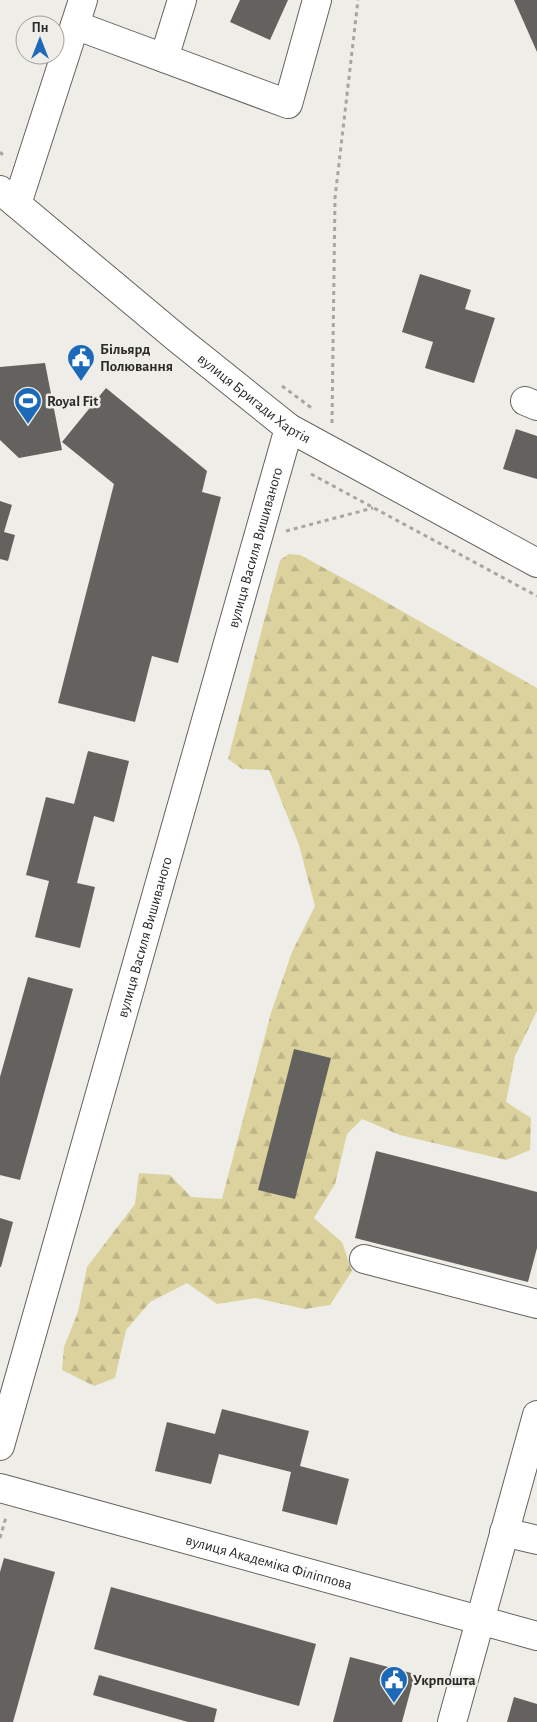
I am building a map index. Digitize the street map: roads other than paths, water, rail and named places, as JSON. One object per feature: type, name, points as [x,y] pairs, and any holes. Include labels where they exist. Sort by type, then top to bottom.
[{"type":"street","points":[[164,58],[182,0]]},
{"type":"street","points":[[8,197],[79,12],[164,58],[288,104],[317,0]]},
{"type":"street","name":"вулиця Бригади Хартія","points":[[8,197],[178,339],[289,428],[537,563]]},
{"type":"street","name":"вулиця Василя Вишиваного","points":[[0,1446],[289,428]]},
{"type":"street","points":[[364,1259],[537,1304]]},
{"type":"street","points":[[452,1722],[537,1415]]},
{"type":"street","name":"вулиця Академіка Філіппова","points":[[0,1488],[537,1636]]},
{"type":"street","points":[[504,1532],[537,1540]]},
{"type":"place","name":"Більярд Полювання","points":[[81,382]]},
{"type":"place","name":"Royal Fit","points":[[28,425]]},
{"type":"place","name":"Укрпошта","points":[[394,1704]]}]
